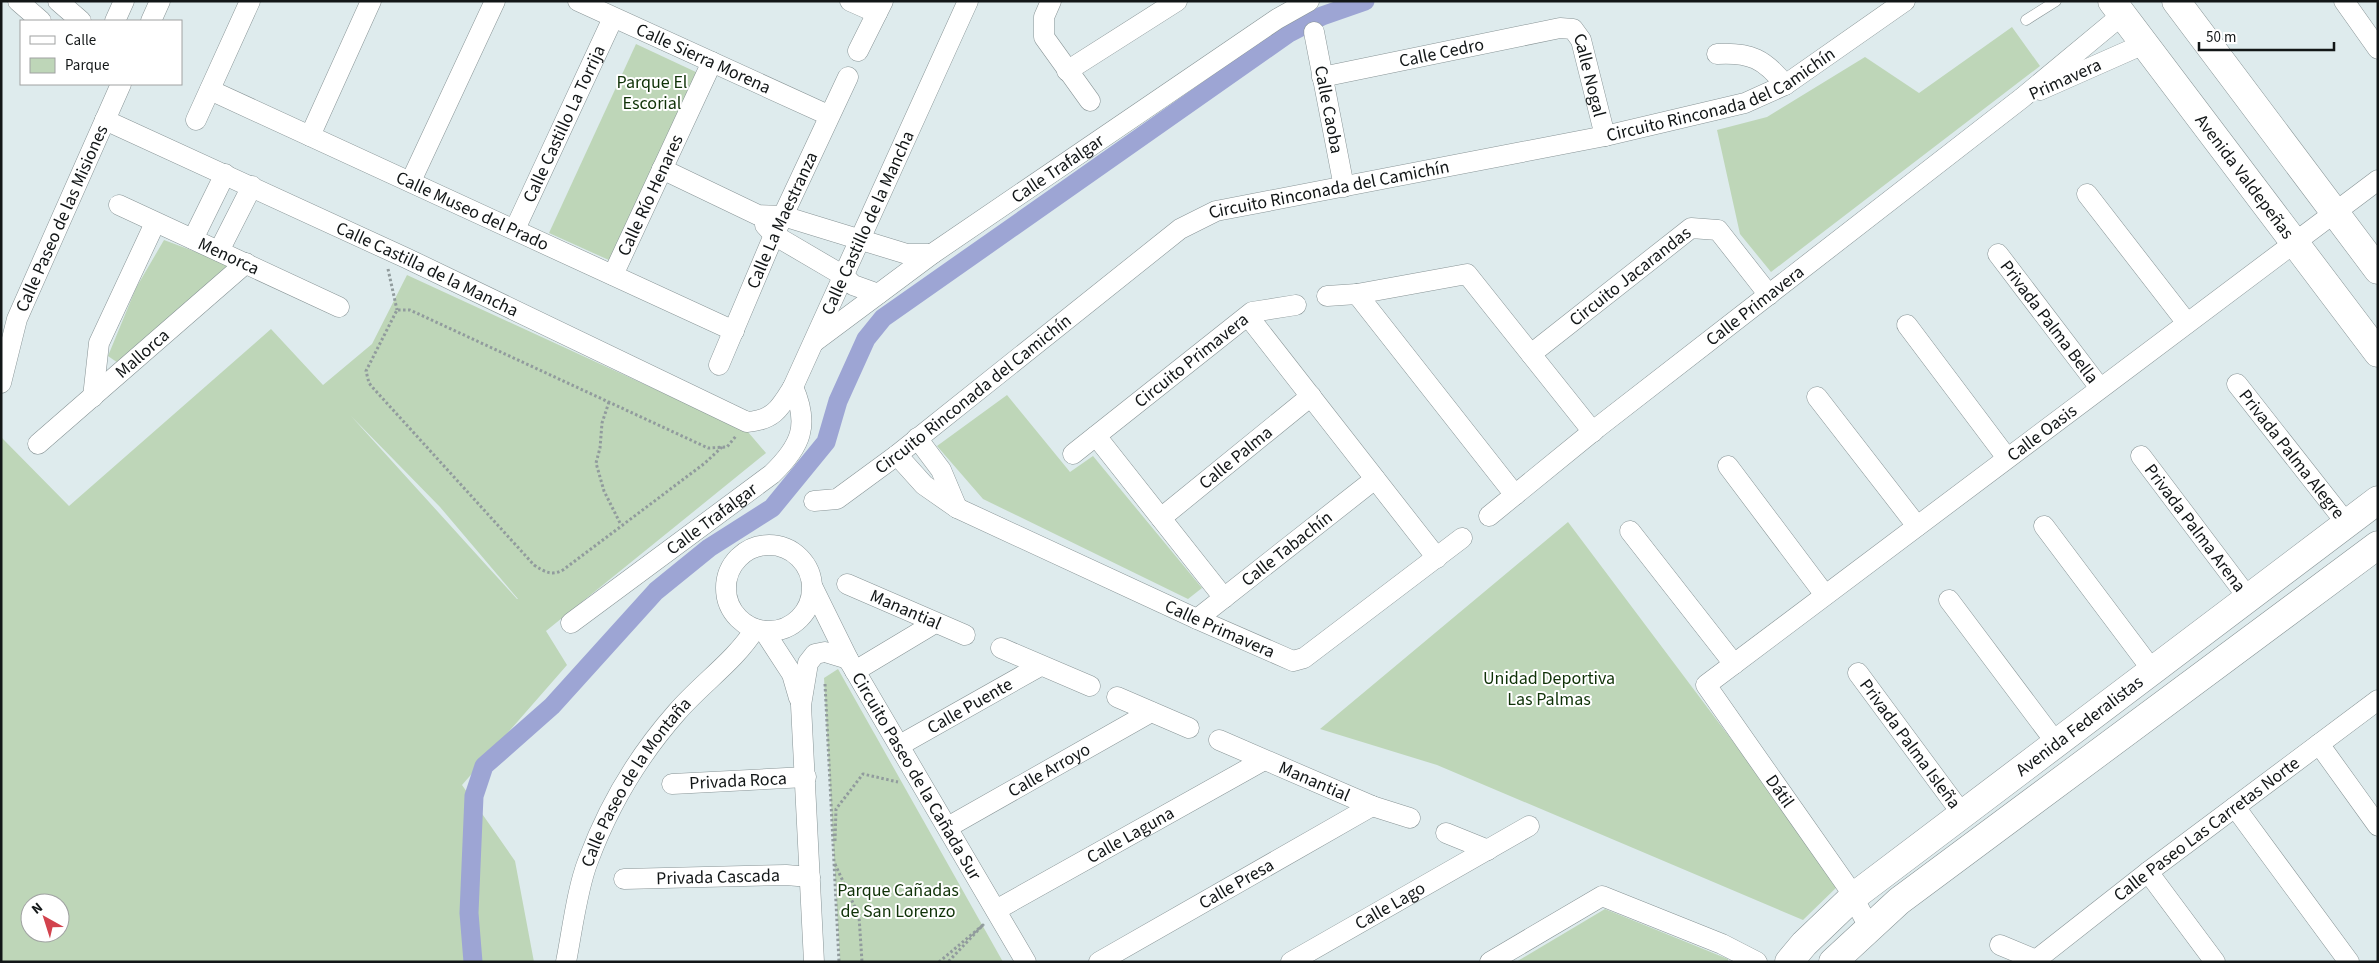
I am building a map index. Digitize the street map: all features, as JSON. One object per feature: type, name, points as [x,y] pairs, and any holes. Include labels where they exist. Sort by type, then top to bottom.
[{"type":"street","points":[[18,1],[40,20]]},
{"type":"street","points":[[58,1],[80,20]]},
{"type":"street","points":[[115,20],[124,1]]},
{"type":"street","points":[[151,20],[160,1]]},
{"type":"street","points":[[196,120],[250,1]]},
{"type":"street","points":[[310,136],[371,1]]},
{"type":"street","points":[[410,181],[495,1]]},
{"type":"street","name":"Calle Sierra Morena","points":[[578,1],[828,115]]},
{"type":"street","points":[[850,1],[880,7],[858,51]]},
{"type":"street","name":"Calle Castillo de la Mancha","points":[[747,422],[762,421],[779,410],[793,387],[968,1]]},
{"type":"street","points":[[1051,1],[1044,17],[1044,37],[1090,101]]},
{"type":"street","points":[[1067,71],[1177,1]]},
{"type":"street","name":"Calle Trafalgar","points":[[811,345],[932,254],[1269,25],[1309,1]]},
{"type":"street","name":"Circuito Rinconada del Camichín","points":[[814,501],[838,499],[1180,229],[1216,211],[1605,136],[1744,103],[1785,85],[1905,1]]},
{"type":"street","points":[[2176,1],[2378,270]]},
{"type":"street","points":[[2344,1],[2378,49]]},
{"type":"street","name":"Avenida Valdepeñas","points":[[2117,8],[2378,353]]},
{"type":"street","name":"Primavera","points":[[2022,98],[2117,8]]},
{"type":"street","name":"Calle Castillo La Torrija","points":[[515,230],[613,18]]},
{"type":"street","name":"Calle Cedro","points":[[1322,77],[1560,28]]},
{"type":"street","name":"Calle Nogal","points":[[1560,28],[1573,29],[1581,40],[1605,136]]},
{"type":"street","name":"Calle Caoba","points":[[1314,32],[1344,187]]},
{"type":"street","name":"Primavera","points":[[2022,98],[2144,44]]},
{"type":"street","points":[[1717,54],[1738,53],[1759,59],[1775,72],[1785,85]]},
{"type":"street","name":"Calle Río Henares","points":[[613,275],[712,62]]},
{"type":"street","name":"Calle La Maestranza","points":[[719,365],[774,235],[828,115],[848,77]]},
{"type":"street","name":"Calle Paseo de las Misiones","points":[[1,383],[17,319],[105,120],[114,88]]},
{"type":"street","name":"Calle Museo del Prado","points":[[210,90],[734,331]]},
{"type":"street","name":"Calle Primavera","points":[[1489,516],[1593,432],[2022,98]]},
{"type":"street","name":"Calle Castilla de la Mancha","points":[[105,120],[252,186],[747,422]]},
{"type":"street","points":[[662,169],[758,215],[783,216],[907,254],[932,254]]},
{"type":"street","points":[[193,239],[225,174]]},
{"type":"street","name":"Calle Oasis","points":[[1706,685],[2378,180]]},
{"type":"street","points":[[219,251],[252,186]]},
{"type":"street","points":[[2088,194],[2187,323]]},
{"type":"street","name":"Menorca","points":[[119,205],[339,306]]},
{"type":"street","points":[[758,215],[774,235],[844,276],[853,285],[878,294]]},
{"type":"street","points":[[93,397],[99,342],[155,223]]},
{"type":"street","name":"Circuito Jacarandas","points":[[1531,354],[1691,228],[1718,230],[1769,295]]},
{"type":"street","name":"Privada Palma Bella","points":[[1998,254],[2100,388]]},
{"type":"street","name":"Mallorca","points":[[38,444],[246,263]]},
{"type":"street","points":[[1327,296],[1357,294],[1467,274],[1593,432]]},
{"type":"street","points":[[1357,294],[1515,495]]},
{"type":"street","name":"Circuito Primavera","points":[[1074,454],[1252,312],[1296,305]]},
{"type":"street","points":[[1248,316],[1437,558]]},
{"type":"street","points":[[1907,325],[2007,458]]},
{"type":"street","name":"Privada Palma Alegre","points":[[2237,384],[2347,524]]},
{"type":"street","name":"Calle Trafalgar","points":[[571,623],[772,474],[789,457],[800,438],[802,417],[800,401],[793,387]]},
{"type":"street","name":"Calle Palma","points":[[1161,518],[1311,396]]},
{"type":"street","points":[[1816,397],[1917,526]]},
{"type":"street","points":[[1096,436],[1224,598]]},
{"type":"street","points":[[917,438],[941,470],[957,508]]},
{"type":"street","name":"Calle Primavera","points":[[897,454],[924,485],[957,508],[1197,619],[1293,661],[1304,658],[1462,538]]},
{"type":"street","name":"Privada Palma Arena","points":[[2141,456],[2249,599]]},
{"type":"street","points":[[1728,466],[1825,594]]},
{"type":"street","name":"Calle Tabachín","points":[[1197,619],[1375,479]]},
{"type":"street","name":"Avenida Federalistas","points":[[1789,962],[1804,944],[1853,897],[2378,500]]},
{"type":"street","points":[[2044,526],[2153,671]]},
{"type":"street","points":[[1630,531],[1734,664]]},
{"type":"street","points":[[772,545],[788,549],[800,558],[809,571],[812,588],[809,606],[798,620],[782,629],[760,630],[742,622],[732,610],[727,595],[727,580],[733,565],[743,554],[757,547],[772,545]]},
{"type":"street","name":"Avenida Federalistas","points":[[1833,962],[1869,927],[1907,895],[2378,545]]},
{"type":"street","name":"Manantial","points":[[847,584],[935,624],[965,635]]},
{"type":"street","name":"Circuito Paseo de la Cañada Sur","points":[[812,588],[852,665],[948,827],[987,913],[1026,962]]},
{"type":"street","points":[[1949,600],[2057,744]]},
{"type":"street","points":[[801,705],[808,663],[815,654],[825,652],[852,665],[935,624]]},
{"type":"street","points":[[760,630],[792,674],[801,705],[814,962]]},
{"type":"street","name":"Calle Paseo de la Montaña","points":[[566,962],[587,863],[611,809],[639,762],[678,711],[760,630]]},
{"type":"street","points":[[1001,648],[1090,686]]},
{"type":"street","name":"Calle Puente","points":[[900,745],[1040,666]]},
{"type":"street","name":"Privada Palma Isleña","points":[[1858,673],[1963,815]]},
{"type":"street","name":"Dátil","points":[[1706,685],[1853,897],[1869,927]]},
{"type":"street","points":[[1117,697],[1188,728]]},
{"type":"street","name":"Calle Paseo Las Carretas Norte","points":[[2038,961],[2148,872],[2378,700]]},
{"type":"street","name":"Calle Arroyo","points":[[948,827],[1151,712]]},
{"type":"street","name":"Manantial","points":[[1219,740],[1372,806],[1410,818]]},
{"type":"street","points":[[2319,744],[2378,826]]},
{"type":"street","name":"Calle Laguna","points":[[987,913],[1264,760]]},
{"type":"street","name":"Privada Roca","points":[[672,784],[806,777]]},
{"type":"street","name":"Calle Presa","points":[[1099,962],[1372,806]]},
{"type":"street","points":[[2235,807],[2349,962]]},
{"type":"street","name":"Calle Lago","points":[[1291,962],[1529,826]]},
{"type":"street","points":[[1446,833],[1488,850]]},
{"type":"street","points":[[2148,872],[2215,962]]},
{"type":"street","name":"Privada Cascada","points":[[624,878],[810,877]]},
{"type":"street","points":[[1490,962],[1602,896],[1722,944],[1757,962]]},
{"type":"street","points":[[2000,945],[2038,961]]},
{"type":"lane","points":[[2026,20],[2056,1]]},
{"type":"path","points":[[383,248],[397,310],[368,366],[366,376],[369,383],[534,565],[546,573],[555,574],[563,570],[705,463],[722,447]]},
{"type":"path","points":[[397,310],[410,310],[708,448],[727,447],[747,422]]},
{"type":"path","points":[[608,402],[602,423],[600,448],[596,464],[604,491],[621,525]]},
{"type":"path","points":[[824,678],[839,962]]},
{"type":"path","points":[[862,962],[859,916],[834,860],[836,809],[863,774],[903,783],[898,775]]},
{"type":"path","points":[[948,962],[983,925],[987,913]]},
{"type":"path","points":[[983,925],[987,932]]},
{"type":"path","points":[[940,962],[983,925]]},
{"type":"green space","points":[[2012,27],[2040,66],[1771,272],[1740,234],[1717,130],[1767,117],[1865,57],[1919,93]]},
{"type":"green space","name":"Parque El Escorial","points":[[636,44],[698,73],[611,261],[549,233]]},
{"type":"green space","points":[[164,240],[231,265],[121,365],[108,356],[136,288]]},
{"type":"green space","points":[[407,275],[748,432],[766,453],[546,631],[567,665],[462,785],[515,861],[534,962],[1,962],[1,437],[69,506],[271,329],[323,385],[372,344]],"holes":[[[351,416],[440,507],[518,599]]]},
{"type":"green space","points":[[1007,395],[1070,472],[1093,456],[1202,588],[1188,599],[983,499],[937,446]]},
{"type":"green space","name":"Unidad Deportiva Las Palmas","points":[[1568,522],[1840,884],[1803,920],[1437,765],[1320,729]]},
{"type":"green space","name":"Parque Cañadas de San Lorenzo","points":[[838,669],[1003,962],[840,962],[824,678]]},
{"type":"green space","points":[[1605,909],[1728,959],[1728,962],[1516,962]]},
{"type":"waterway","points":[[473,962],[469,913],[474,796],[484,766],[552,706],[656,591],[709,548],[772,508],[826,442],[838,401],[866,339],[883,318],[1289,33],[1322,16],[1365,1]]}]
